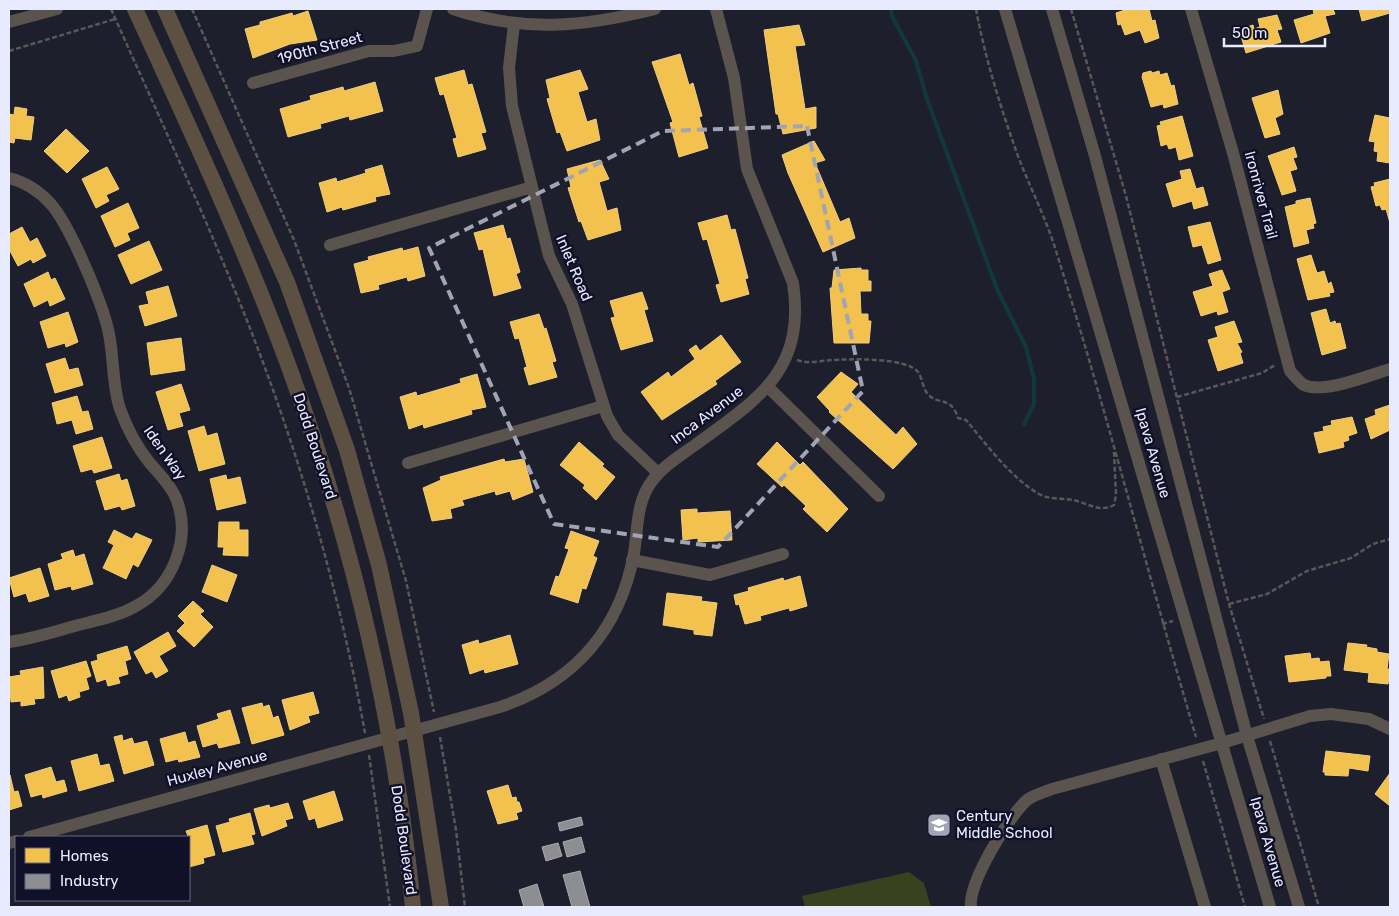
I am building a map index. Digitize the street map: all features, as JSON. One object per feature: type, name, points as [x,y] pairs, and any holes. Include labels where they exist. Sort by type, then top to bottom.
[{"type":"main road","name":"Dodd Boulevard","points":[[135,9],[257,285],[298,391],[336,510],[352,572],[389,739],[413,907]]},
{"type":"main road","name":"Dodd Boulevard","points":[[165,9],[286,282],[347,450],[379,565],[415,732],[441,907]]},
{"type":"street","points":[[9,22],[57,9]]},
{"type":"street","name":"190th Street","points":[[253,83],[369,51],[394,51],[417,46],[427,9]]},
{"type":"street","points":[[453,9],[514,24],[566,26],[618,18],[655,9]]},
{"type":"street","name":"Inca Avenue","points":[[415,732],[525,699],[571,670],[607,628],[619,605],[632,560],[641,504],[645,492],[658,473],[748,406],[768,387],[787,355],[795,322],[793,283],[747,169],[734,78],[716,9]]},
{"type":"street","name":"Ipava Avenue","points":[[1005,9],[1270,907]]},
{"type":"street","name":"Ipava Avenue","points":[[1052,9],[1103,184],[1247,736],[1299,907]]},
{"type":"street","name":"Ironriver Trail","points":[[1191,9],[1254,230],[1285,358],[1290,371],[1304,385],[1331,386],[1390,369]]},
{"type":"street","name":"Inlet Road","points":[[514,24],[509,68],[512,106],[549,256],[572,304],[603,406],[618,435],[658,473]]},
{"type":"street","name":"Iden Way","points":[[9,178],[26,184],[43,196],[62,221],[102,308],[109,335],[116,393],[125,422],[140,449],[171,489],[179,508],[182,528],[179,550],[171,572],[156,590],[138,605],[116,614],[40,636],[9,642]]},
{"type":"street","points":[[330,245],[532,188]]},
{"type":"street","points":[[768,387],[880,496]]},
{"type":"street","points":[[408,462],[603,406]]},
{"type":"street","points":[[632,560],[710,575],[783,554]]},
{"type":"street","points":[[971,907],[975,879],[1012,817],[1028,799],[1052,789],[1200,750],[1310,716],[1330,714],[1369,719],[1390,729]]},
{"type":"street","name":"Huxley Avenue","points":[[33,836],[415,732]]},
{"type":"street","points":[[1161,759],[1205,907]]},
{"type":"path","points":[[111,9],[244,313],[308,492],[334,590],[367,745],[390,907]]},
{"type":"path","points":[[976,9],[982,38],[1018,156],[1041,207],[1056,250],[1115,448],[1245,907]]},
{"type":"path","points":[[1071,9],[1126,196],[1229,604],[1319,907]]},
{"type":"path","points":[[9,51],[87,30],[115,19]]},
{"type":"path","points":[[787,355],[802,362],[863,359],[908,365],[917,372],[927,394],[936,400],[946,401],[955,408],[958,418],[966,420],[1001,461],[1039,494],[1053,498],[1072,500],[1098,509],[1114,505],[1116,495],[1115,448]]},
{"type":"path","points":[[1177,397],[1262,373],[1285,358]]},
{"type":"path","points":[[1229,604],[1267,594],[1307,571],[1352,558],[1373,544],[1390,539]]},
{"type":"highlighted area","points":[[807,126],[863,391],[718,547],[554,524],[429,248],[663,131]]},
{"type":"green space","points":[[909,872],[924,883],[931,907],[805,907],[802,896]]},
{"type":"building: Homes","points":[[1128,9],[1149,9],[1152,21],[1155,20],[1159,38],[1145,43],[1140,30],[1125,35],[1121,24],[1118,25],[1116,13]]},
{"type":"building: Homes","points":[[1313,9],[1333,9],[1335,14],[1325,16],[1330,33],[1301,43],[1294,20],[1314,14]]},
{"type":"building: Homes","points":[[1359,9],[1389,9],[1390,13],[1362,21]]},
{"type":"building: Homes","points":[[308,11],[317,40],[290,44],[253,58],[245,29],[260,25],[260,22],[292,13],[293,16]]},
{"type":"building: Homes","points":[[1277,15],[1282,29],[1277,30],[1281,42],[1246,53],[1241,36],[1246,35],[1244,28],[1253,25],[1254,29],[1260,27],[1258,19]]},
{"type":"building: Homes","points":[[799,25],[805,45],[795,46],[805,109],[816,107],[816,128],[783,134],[778,114],[776,114],[764,30]]},
{"type":"building: Homes","points":[[680,54],[689,85],[693,83],[702,116],[699,117],[708,148],[679,157],[670,123],[673,122],[652,62]]},
{"type":"building: Homes","points":[[464,70],[468,85],[472,84],[486,132],[481,133],[486,149],[458,157],[453,139],[457,138],[444,94],[440,95],[435,78]]},
{"type":"building: Homes","points":[[580,70],[588,89],[578,92],[587,122],[596,119],[600,140],[567,151],[560,132],[557,133],[547,99],[550,98],[546,80]]},
{"type":"building: Homes","points":[[1151,71],[1152,73],[1159,71],[1160,75],[1167,73],[1171,86],[1174,85],[1178,104],[1164,108],[1163,104],[1151,107],[1142,77],[1143,73]]},
{"type":"building: Homes","points":[[375,82],[383,111],[350,120],[349,116],[320,124],[321,128],[288,137],[280,109],[311,100],[310,96],[343,87],[344,91]]},
{"type":"building: Homes","points":[[1278,90],[1283,114],[1275,118],[1280,134],[1265,138],[1252,98]]},
{"type":"building: Homes","points":[[15,107],[27,109],[26,116],[34,117],[31,140],[15,138],[14,143],[9,142],[9,114],[14,115]]},
{"type":"building: Homes","points":[[1375,115],[1390,118],[1390,163],[1377,161],[1378,152],[1374,151],[1375,142],[1369,141]]},
{"type":"building: Homes","points":[[1182,116],[1193,156],[1179,160],[1176,147],[1169,149],[1167,144],[1161,146],[1157,126],[1161,125],[1160,122]]},
{"type":"building: Homes","points":[[66,129],[89,151],[67,173],[44,151]]},
{"type":"building: Homes","points":[[814,141],[825,160],[815,163],[840,222],[849,218],[855,238],[823,252],[782,155]]},
{"type":"building: Homes","points":[[1294,147],[1297,157],[1293,158],[1297,169],[1290,171],[1296,191],[1282,195],[1268,156]]},
{"type":"building: Homes","points":[[600,160],[609,179],[599,182],[607,211],[617,208],[621,230],[588,240],[581,221],[579,222],[568,188],[571,187],[567,169]]},
{"type":"building: Homes","points":[[382,165],[390,194],[375,197],[376,201],[343,210],[342,207],[327,212],[319,183],[336,178],[337,182],[366,173],[365,170]]},
{"type":"building: Homes","points":[[107,167],[119,189],[106,195],[109,201],[96,208],[82,179]]},
{"type":"building: Homes","points":[[1190,169],[1196,189],[1203,187],[1208,205],[1194,209],[1192,201],[1173,207],[1166,184],[1182,179],[1180,171]]},
{"type":"building: Homes","points":[[1390,179],[1390,223],[1386,209],[1382,210],[1380,205],[1376,206],[1371,187],[1375,186],[1374,183]]},
{"type":"building: Homes","points":[[1310,198],[1316,223],[1313,224],[1314,228],[1306,230],[1309,243],[1294,247],[1285,207],[1296,204],[1296,201]]},
{"type":"building: Homes","points":[[128,203],[139,228],[127,233],[130,240],[115,247],[101,216]]},
{"type":"building: Homes","points":[[727,215],[731,230],[735,229],[748,278],[745,279],[749,294],[721,302],[716,285],[720,284],[707,239],[703,240],[698,223]]},
{"type":"building: Homes","points":[[1210,222],[1221,260],[1208,264],[1202,245],[1193,247],[1188,227]]},
{"type":"building: Homes","points":[[503,225],[507,239],[510,238],[520,272],[516,274],[521,288],[494,296],[483,249],[479,250],[474,233]]},
{"type":"building: Homes","points":[[22,227],[30,242],[37,238],[46,256],[33,263],[31,259],[18,266],[9,249],[9,234]]},
{"type":"building: Homes","points":[[149,241],[162,270],[131,284],[118,255]]},
{"type":"building: Homes","points":[[418,247],[425,276],[408,281],[407,277],[378,285],[379,289],[361,293],[354,264],[369,260],[368,257],[402,248],[403,251]]},
{"type":"building: Homes","points":[[1311,255],[1317,273],[1324,271],[1328,284],[1331,282],[1334,292],[1329,293],[1330,296],[1308,300],[1297,259]]},
{"type":"building: Homes","points":[[861,268],[861,270],[868,270],[868,281],[871,281],[871,291],[860,291],[861,314],[868,314],[868,321],[871,321],[869,343],[834,343],[830,288],[832,288],[834,270]]},
{"type":"building: Homes","points":[[1222,270],[1230,289],[1222,292],[1228,312],[1218,315],[1217,311],[1201,316],[1193,292],[1213,286],[1209,274]]},
{"type":"building: Homes","points":[[48,272],[51,280],[55,278],[65,299],[50,306],[48,300],[34,307],[24,284]]},
{"type":"building: Homes","points":[[168,286],[177,316],[145,326],[139,306],[149,304],[146,292]]},
{"type":"building: Homes","points":[[642,292],[648,309],[644,310],[653,341],[621,350],[611,318],[615,317],[610,301]]},
{"type":"building: Homes","points":[[1326,309],[1330,323],[1335,321],[1336,324],[1340,323],[1346,348],[1322,355],[1311,313]]},
{"type":"building: Homes","points":[[68,312],[78,342],[66,347],[65,343],[48,348],[40,322]]},
{"type":"building: Homes","points":[[539,314],[544,329],[546,328],[556,361],[552,362],[557,377],[529,385],[524,368],[527,367],[519,338],[515,339],[510,322]]},
{"type":"building: Homes","points":[[1234,321],[1242,342],[1237,343],[1242,352],[1240,353],[1243,363],[1218,371],[1208,340],[1218,337],[1215,327]]},
{"type":"building: Homes","points":[[721,335],[741,362],[715,381],[717,384],[662,420],[641,392],[668,372],[671,377],[695,359],[689,350],[696,345],[700,351]]},
{"type":"building: Homes","points":[[181,338],[185,370],[151,375],[147,343]]},
{"type":"building: Homes","points":[[65,358],[69,370],[78,368],[83,385],[55,393],[46,364]]},
{"type":"building: Homes","points":[[841,372],[858,384],[851,392],[896,435],[903,427],[917,444],[893,469],[829,412],[817,397]]},
{"type":"building: Homes","points":[[477,374],[486,407],[471,410],[472,414],[424,428],[423,424],[409,429],[400,397],[416,392],[417,396],[461,383],[460,379]]},
{"type":"building: Homes","points":[[181,384],[190,410],[179,413],[183,426],[168,430],[156,392]]},
{"type":"building: Homes","points":[[77,396],[82,412],[88,411],[93,429],[76,434],[72,420],[57,424],[52,403]]},
{"type":"building: Homes","points":[[1390,405],[1390,430],[1371,439],[1365,419],[1376,415],[1375,410]]},
{"type":"building: Homes","points":[[1352,417],[1357,433],[1348,436],[1349,440],[1343,442],[1344,447],[1319,453],[1314,433],[1324,431],[1323,427],[1332,425],[1331,421]]},
{"type":"building: Homes","points":[[204,426],[207,436],[217,433],[225,464],[199,471],[188,431]]},
{"type":"building: Homes","points":[[102,437],[112,468],[94,473],[92,469],[81,472],[73,446]]},
{"type":"building: Homes","points":[[579,442],[604,464],[602,466],[615,477],[596,500],[583,488],[585,485],[560,465]]},
{"type":"building: Homes","points":[[777,442],[800,465],[803,462],[848,509],[827,532],[803,509],[806,506],[784,485],[782,487],[757,464]]},
{"type":"building: Homes","points":[[504,459],[505,462],[524,459],[533,492],[513,500],[510,491],[496,495],[495,491],[462,500],[464,505],[450,509],[452,518],[432,521],[423,488],[441,480],[440,477]]},
{"type":"building: Homes","points":[[119,474],[121,481],[127,479],[135,506],[122,510],[120,506],[105,510],[96,481]]},
{"type":"building: Homes","points":[[226,475],[227,480],[240,477],[246,503],[217,510],[210,479]]},
{"type":"building: Homes","points":[[697,509],[697,513],[730,511],[732,540],[698,542],[698,538],[683,540],[681,510]]},
{"type":"building: Homes","points":[[219,522],[239,522],[239,530],[248,530],[248,556],[223,555],[224,547],[218,547]]},
{"type":"building: Homes","points":[[114,530],[132,539],[136,533],[152,540],[138,567],[133,564],[126,579],[103,568],[114,545],[108,542]]},
{"type":"building: Homes","points":[[571,531],[599,541],[593,556],[597,558],[586,589],[582,588],[578,603],[550,594],[556,576],[559,577],[569,549],[565,548]]},
{"type":"building: Homes","points":[[73,550],[75,557],[84,554],[93,584],[72,590],[71,586],[55,590],[48,564],[63,559],[61,554]]},
{"type":"building: Homes","points":[[212,565],[237,575],[227,602],[202,592]]},
{"type":"building: Homes","points":[[40,568],[49,596],[29,602],[26,593],[14,597],[9,578]]},
{"type":"building: Homes","points":[[800,576],[807,606],[790,611],[789,608],[760,616],[761,620],[745,624],[739,604],[736,605],[734,595],[749,591],[748,588],[783,578],[784,581]]},
{"type":"building: Homes","points":[[667,593],[702,597],[701,601],[717,603],[712,636],[694,634],[694,630],[663,625]]},
{"type":"building: Homes","points":[[193,601],[204,611],[200,614],[213,627],[194,647],[177,631],[185,623],[178,616]]},
{"type":"building: Homes","points":[[168,632],[176,646],[159,656],[168,671],[156,678],[152,671],[146,674],[134,652]]},
{"type":"building: Homes","points":[[510,635],[518,664],[485,673],[484,669],[470,674],[462,645],[478,640],[479,644]]},
{"type":"building: Homes","points":[[1348,643],[1367,645],[1366,647],[1377,649],[1377,652],[1389,654],[1388,684],[1368,682],[1369,673],[1344,670]]},
{"type":"building: Homes","points":[[127,646],[131,659],[125,661],[128,674],[118,677],[120,683],[108,686],[106,679],[97,682],[91,662],[98,660],[97,655]]},
{"type":"building: Homes","points":[[1310,653],[1311,659],[1319,658],[1320,662],[1329,661],[1331,676],[1289,682],[1285,656]]},
{"type":"building: Homes","points":[[86,661],[91,676],[86,678],[89,689],[79,692],[80,697],[69,701],[67,695],[59,698],[51,671]]},
{"type":"building: Homes","points":[[43,667],[44,698],[34,699],[35,704],[21,706],[21,701],[11,702],[9,677],[21,675],[20,671]]},
{"type":"building: Homes","points":[[313,692],[319,713],[308,716],[310,722],[290,730],[282,700]]},
{"type":"building: Homes","points":[[262,703],[263,707],[269,705],[273,718],[278,716],[284,735],[252,744],[242,708]]},
{"type":"building: Homes","points":[[230,710],[240,743],[219,748],[217,743],[203,747],[197,726],[219,719],[217,714]]},
{"type":"building: Homes","points":[[185,732],[188,743],[195,741],[200,757],[179,762],[178,759],[166,762],[160,739]]},
{"type":"building: Homes","points":[[122,735],[123,741],[132,738],[134,744],[147,741],[154,765],[124,774],[114,737]]},
{"type":"building: Homes","points":[[1326,751],[1370,756],[1368,771],[1349,768],[1348,776],[1325,775],[1325,772],[1323,772]]},
{"type":"building: Homes","points":[[97,754],[100,766],[109,764],[114,781],[79,791],[71,761]]},
{"type":"building: Homes","points":[[51,767],[56,782],[64,780],[67,791],[43,798],[42,794],[31,797],[25,775]]},
{"type":"building: Homes","points":[[1390,773],[1390,806],[1375,794]]},
{"type":"building: Homes","points":[[10,775],[14,792],[18,791],[22,806],[9,810]]},
{"type":"building: Homes","points":[[508,785],[512,798],[516,797],[522,811],[516,813],[518,819],[498,824],[487,791]]},
{"type":"building: Homes","points":[[334,791],[343,820],[318,828],[315,818],[309,820],[303,801]]},
{"type":"building: Homes","points":[[288,803],[293,818],[285,820],[287,826],[262,836],[254,809],[269,805],[270,808]]},
{"type":"building: Homes","points":[[250,813],[255,834],[251,835],[254,844],[223,852],[216,826],[230,822],[229,819]]},
{"type":"building: Homes","points":[[207,825],[215,855],[203,858],[204,863],[190,867],[190,836],[188,836],[186,831]]},
{"type":"building: Industry","points":[[581,817],[583,825],[560,831],[558,823]]},
{"type":"building: Industry","points":[[581,837],[585,852],[567,857],[563,842]]},
{"type":"building: Industry","points":[[558,843],[562,856],[546,861],[542,847]]},
{"type":"building: Industry","points":[[580,871],[590,907],[572,907],[563,875]]},
{"type":"building: Industry","points":[[537,884],[544,907],[524,907],[519,890]]},
{"type":"waterway","points":[[891,9],[892,16],[916,61],[927,99],[997,289],[1026,347],[1034,379],[1034,404],[1024,424]]},
{"type":"place","name":"Century Middle School","points":[[939,825]]}]
